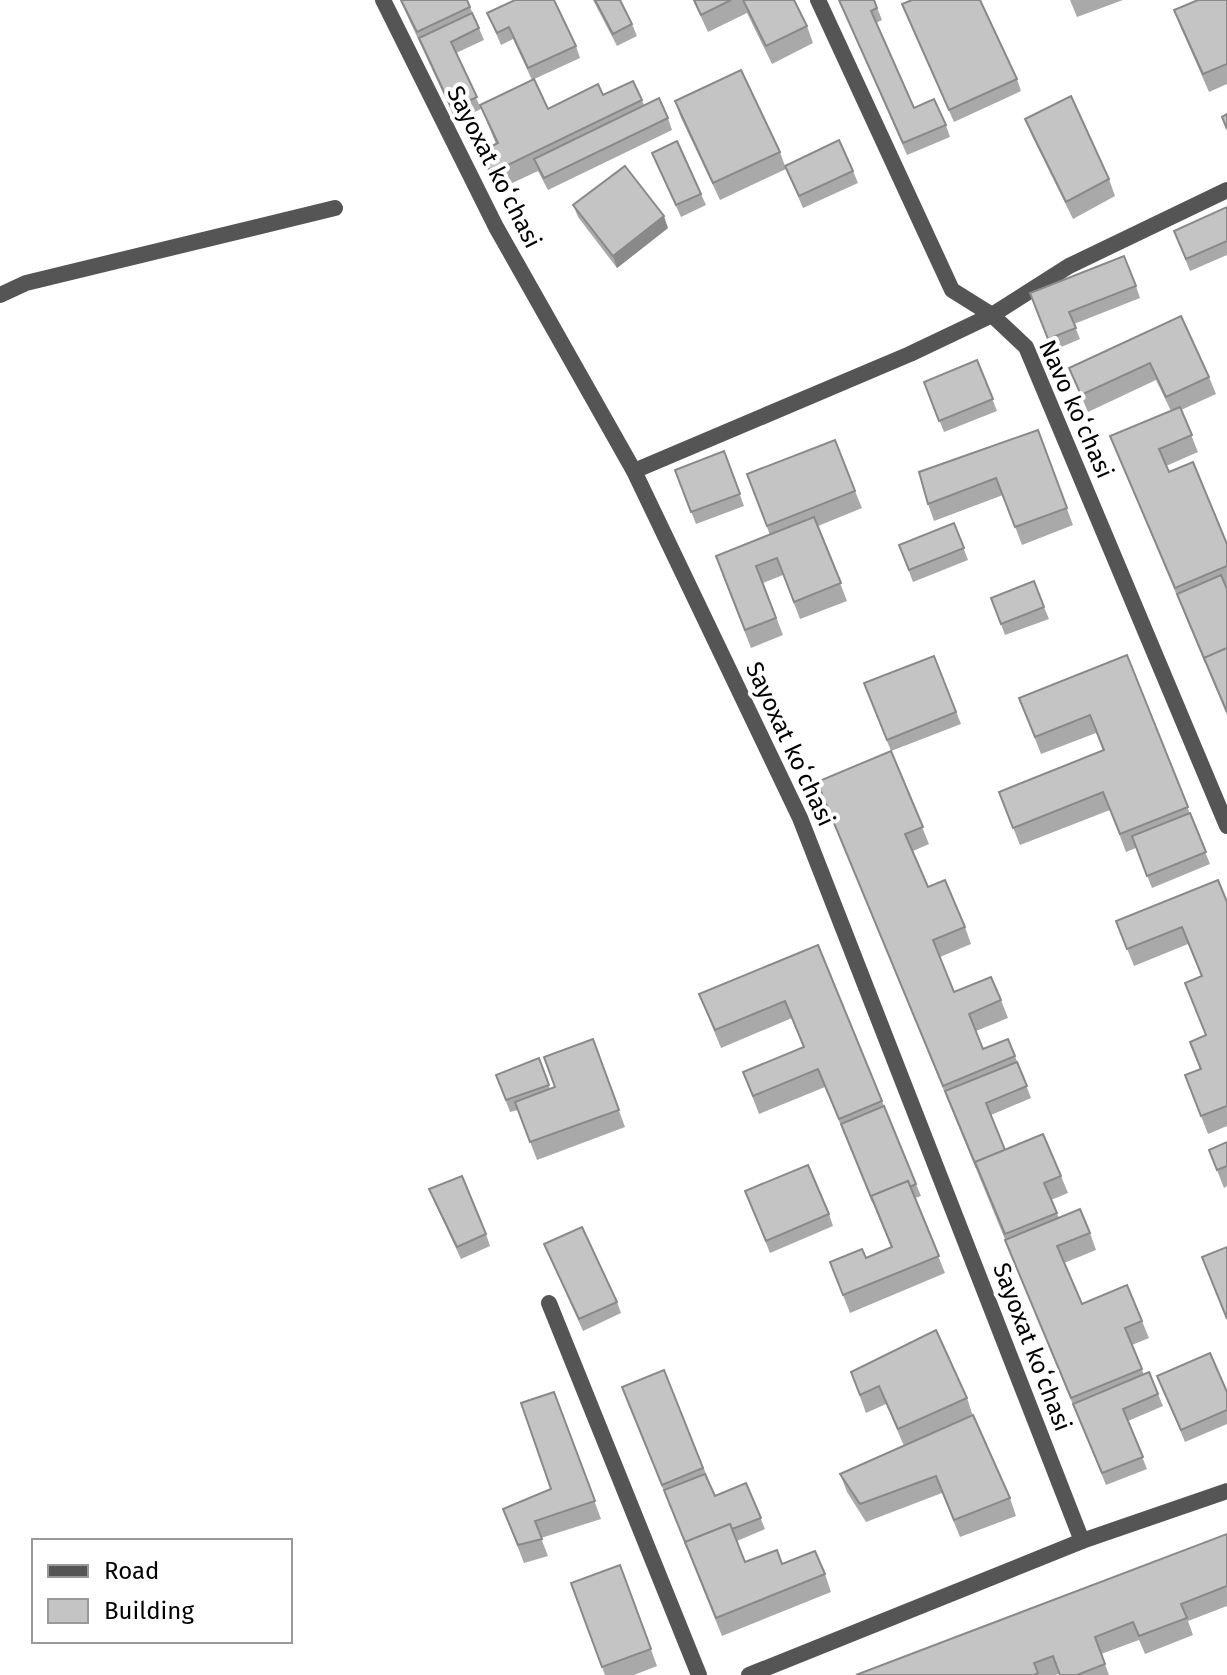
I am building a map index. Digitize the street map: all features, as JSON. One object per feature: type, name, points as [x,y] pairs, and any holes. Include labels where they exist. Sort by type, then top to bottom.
[{"type":"street","name":"Sayoxat koʻchasi","points":[[383,0],[496,227],[634,471],[800,818],[1082,1541]]},
{"type":"street","name":"Navo koʻchasi","points":[[818,0],[952,290],[992,315],[1026,347],[1227,826]]},
{"type":"street","points":[[634,471],[910,354],[992,315],[1069,266],[1227,190]]},
{"type":"street","points":[[0,295],[26,283],[335,208]]},
{"type":"street","points":[[549,1303],[699,1675]]},
{"type":"street","points":[[749,1675],[1082,1541],[1227,1491]]},
{"type":"building","points":[[401,0],[467,0],[470,7],[417,32]]},
{"type":"building","points":[[515,0],[554,0],[576,46],[528,68],[509,27],[497,33],[487,13]]},
{"type":"building","points":[[595,0],[620,0],[632,24],[613,34]]},
{"type":"building","points":[[694,0],[731,0],[701,15]]},
{"type":"building","points":[[743,0],[794,0],[807,26],[766,46]]},
{"type":"building","points":[[839,0],[874,0],[877,8],[871,11],[914,108],[934,99],[946,125],[903,143]]},
{"type":"building","points":[[912,0],[980,0],[1017,79],[949,110],[902,4]]},
{"type":"building","points":[[1198,0],[1227,0],[1227,64],[1203,74],[1174,10]]},
{"type":"building","points":[[472,13],[479,28],[451,42],[477,97],[452,109],[419,38]]},
{"type":"building","points":[[741,70],[780,152],[713,183],[675,101]]},
{"type":"building","points":[[534,79],[548,109],[598,84],[603,95],[633,81],[642,100],[491,173],[480,152],[498,143],[480,105]]},
{"type":"building","points":[[1071,96],[1109,179],[1066,202],[1025,119]]},
{"type":"building","points":[[659,98],[668,118],[544,178],[534,159]]},
{"type":"building","points":[[839,140],[853,171],[799,196],[785,166]]},
{"type":"building","points":[[677,141],[701,194],[676,205],[652,153]]},
{"type":"building","points":[[625,166],[664,216],[613,256],[573,205]]},
{"type":"building","points":[[1227,207],[1227,241],[1186,259],[1174,231]]},
{"type":"building","points":[[1124,256],[1136,286],[1069,312],[1076,328],[1048,339],[1030,293]]},
{"type":"building","points":[[1181,316],[1209,377],[1166,397],[1150,363],[1081,395],[1069,368]]},
{"type":"building","points":[[977,360],[993,399],[939,421],[924,382]]},
{"type":"building","points":[[1180,407],[1192,435],[1159,449],[1169,472],[1193,462],[1227,544],[1227,566],[1175,588],[1110,436]]},
{"type":"building","points":[[1038,430],[1067,508],[1015,527],[996,478],[928,504],[919,472]]},
{"type":"building","points":[[835,440],[855,491],[767,526],[747,474]]},
{"type":"building","points":[[724,451],[740,494],[691,512],[675,470]]},
{"type":"building","points":[[814,517],[841,583],[794,602],[777,558],[756,566],[776,618],[745,630],[716,556]]},
{"type":"building","points":[[954,523],[964,548],[909,570],[899,545]]},
{"type":"building","points":[[1221,575],[1227,589],[1227,648],[1204,658],[1206,663],[1177,594]]},
{"type":"building","points":[[1034,581],[1044,607],[1001,624],[991,598]]},
{"type":"building","points":[[1227,648],[1227,712],[1204,658]]},
{"type":"building","points":[[1127,655],[1188,807],[1120,834],[1103,792],[1013,828],[999,792],[1104,750],[1090,715],[1035,737],[1019,698]]},
{"type":"building","points":[[934,656],[956,712],[887,740],[864,683]]},
{"type":"building","points":[[891,751],[923,827],[905,834],[928,887],[945,880],[965,927],[933,940],[954,992],[991,977],[1001,1000],[969,1014],[983,1049],[1008,1039],[1015,1056],[943,1086],[817,782]]},
{"type":"building","points":[[1190,813],[1206,852],[1147,876],[1132,836]]},
{"type":"building","points":[[1218,880],[1227,902],[1227,1106],[1201,1116],[1185,1075],[1201,1069],[1190,1042],[1206,1035],[1185,983],[1202,976],[1182,927],[1127,949],[1116,921]]},
{"type":"building","points":[[818,945],[882,1101],[839,1119],[818,1069],[753,1096],[743,1072],[804,1047],[785,1001],[715,1030],[699,994]]},
{"type":"building","points":[[593,1039],[619,1110],[530,1142],[515,1102],[555,1087],[544,1057]]},
{"type":"building","points":[[539,1058],[549,1085],[506,1100],[496,1075]]},
{"type":"building","points":[[1017,1062],[1027,1086],[986,1103],[1005,1150],[975,1162],[977,1168],[945,1091]]},
{"type":"building","points":[[884,1106],[916,1184],[910,1187],[908,1181],[871,1196],[873,1202],[841,1124]]},
{"type":"building","points":[[1043,1134],[1061,1176],[1044,1183],[1057,1213],[1005,1234],[975,1162]]},
{"type":"building","points":[[1227,1142],[1227,1166],[1217,1170],[1209,1150]]},
{"type":"building","points":[[808,1165],[829,1214],[766,1241],[745,1191]]},
{"type":"building","points":[[462,1176],[486,1234],[457,1247],[429,1189]]},
{"type":"building","points":[[908,1181],[939,1256],[843,1295],[830,1262],[862,1249],[866,1258],[892,1247],[871,1196]]},
{"type":"building","points":[[1080,1209],[1090,1233],[1057,1246],[1082,1304],[1127,1285],[1142,1321],[1125,1328],[1142,1369],[1071,1398],[1005,1240]]},
{"type":"building","points":[[582,1227],[617,1302],[579,1319],[544,1244]]},
{"type":"building","points":[[1227,1247],[1227,1319],[1202,1257]]},
{"type":"building","points":[[936,1330],[967,1398],[898,1429],[879,1386],[860,1395],[851,1372]]},
{"type":"building","points":[[1210,1353],[1227,1392],[1227,1410],[1181,1430],[1157,1376]]},
{"type":"building","points":[[664,1370],[703,1468],[662,1485],[622,1387]]},
{"type":"building","points":[[1149,1372],[1158,1394],[1123,1409],[1143,1457],[1102,1473],[1073,1404]]},
{"type":"building","points":[[554,1392],[595,1501],[535,1521],[542,1539],[518,1545],[503,1509],[551,1489],[521,1403]]},
{"type":"building","points":[[973,1415],[1010,1498],[954,1520],[936,1476],[860,1504],[840,1474]]},
{"type":"building","points":[[705,1474],[715,1496],[746,1483],[761,1518],[732,1529],[730,1524],[685,1542],[687,1547],[664,1490]]},
{"type":"building","points":[[730,1524],[745,1562],[777,1550],[782,1564],[815,1551],[825,1574],[716,1618],[685,1542]]},
{"type":"building","points":[[1227,1534],[1227,1586],[1181,1604],[1187,1618],[1139,1636],[1133,1622],[1095,1637],[1105,1664],[1077,1675],[1060,1675],[1053,1656],[1034,1663],[1038,1673],[1034,1675],[856,1675]]},
{"type":"building","points":[[620,1565],[651,1649],[602,1667],[571,1583]]}]
